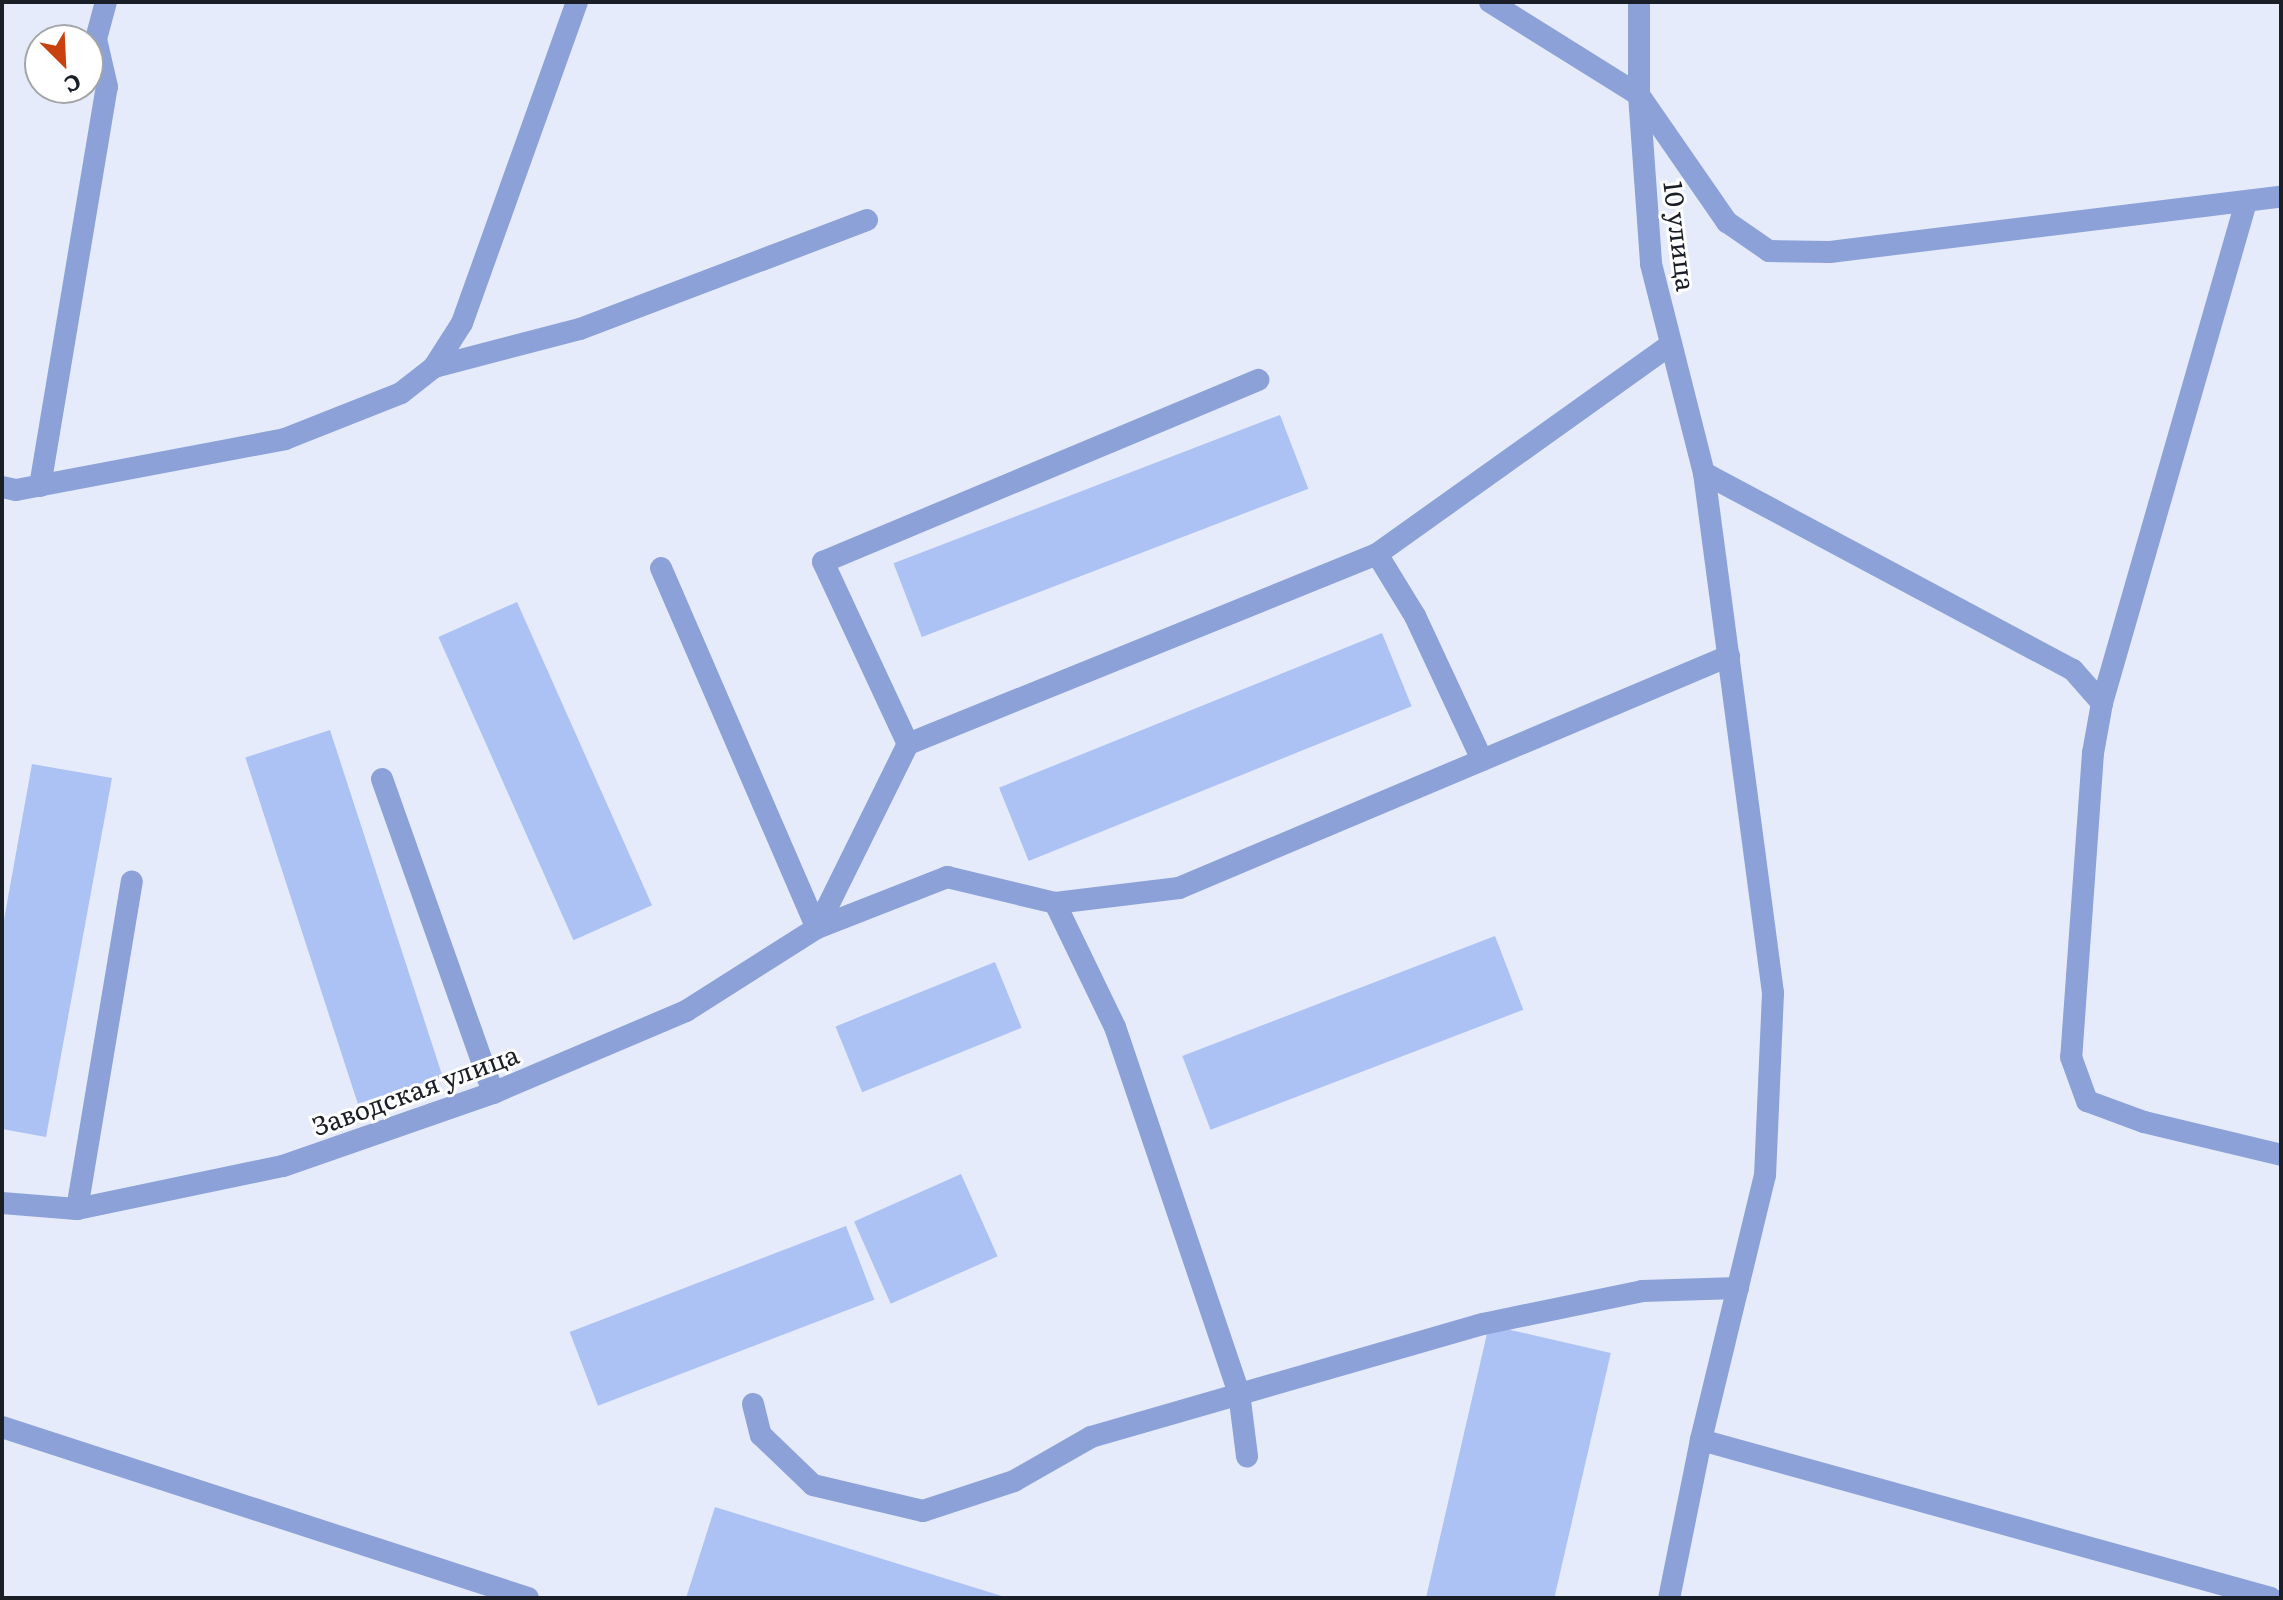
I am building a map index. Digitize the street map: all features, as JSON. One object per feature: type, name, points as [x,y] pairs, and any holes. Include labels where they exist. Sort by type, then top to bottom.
[{"type":"street","points":[[40,486],[107,87],[96,39],[106,2]]},
{"type":"street","points":[[2,487],[16,490],[40,486],[285,439],[401,393],[434,367],[462,323],[577,2]]},
{"type":"street","points":[[1490,2],[1639,95],[1727,222],[1769,251],[1830,252],[2281,197]]},
{"type":"street","name":"10 улица","points":[[1639,2],[1639,95],[1651,264],[1704,473],[1773,993],[1765,1175],[1701,1440],[1669,1598]]},
{"type":"street","points":[[2246,202],[2102,703],[2093,753],[2071,1057],[2087,1101],[2144,1122],[2281,1155]]},
{"type":"street","points":[[434,367],[580,329],[867,220]]},
{"type":"street","points":[[817,928],[908,744],[1377,554],[1671,344]]},
{"type":"street","points":[[908,744],[823,562],[1259,380]]},
{"type":"street","points":[[1704,473],[2073,670],[2102,703]]},
{"type":"street","points":[[1377,554],[1415,616],[1482,760]]},
{"type":"street","points":[[661,568],[817,928]]},
{"type":"street","points":[[1247,1456],[1239,1393],[1115,1027],[1055,903],[1179,888],[1729,656]]},
{"type":"street","points":[[382,779],[493,1093]]},
{"type":"street","name":"Заводская улица","points":[[2,1203],[77,1209],[283,1166],[493,1093],[686,1011],[817,928],[947,877],[1055,903]]},
{"type":"street","points":[[77,1209],[132,882]]},
{"type":"street","points":[[753,1404],[761,1435],[813,1485],[923,1511],[1014,1481],[1091,1437],[1483,1324],[1642,1291],[1738,1288]]},
{"type":"street","points":[[2,1427],[528,1598]]},
{"type":"street","points":[[1701,1440],[2271,1598]]},
{"type":"building","points":[[1280,415],[1308,489],[922,637],[893,563]]},
{"type":"building","points":[[517,602],[652,905],[573,940],[438,637]]},
{"type":"building","points":[[1382,633],[1412,706],[1029,861],[999,788]]},
{"type":"building","points":[[330,730],[442,1076],[358,1104],[245,758]]},
{"type":"building","points":[[32,764],[112,778],[46,1137],[2,1129],[2,931]]},
{"type":"building","points":[[1495,936],[1523,1010],[1211,1130],[1182,1056]]},
{"type":"building","points":[[995,962],[1022,1028],[862,1092],[836,1026]]},
{"type":"building","points":[[961,1174],[998,1256],[891,1304],[854,1222]]},
{"type":"building","points":[[846,1226],[874,1300],[598,1406],[570,1332]]},
{"type":"building","points":[[1489,1325],[1611,1353],[1554,1598],[1426,1598]]},
{"type":"building","points":[[715,1507],[1005,1597],[1005,1598],[686,1598]]}]
